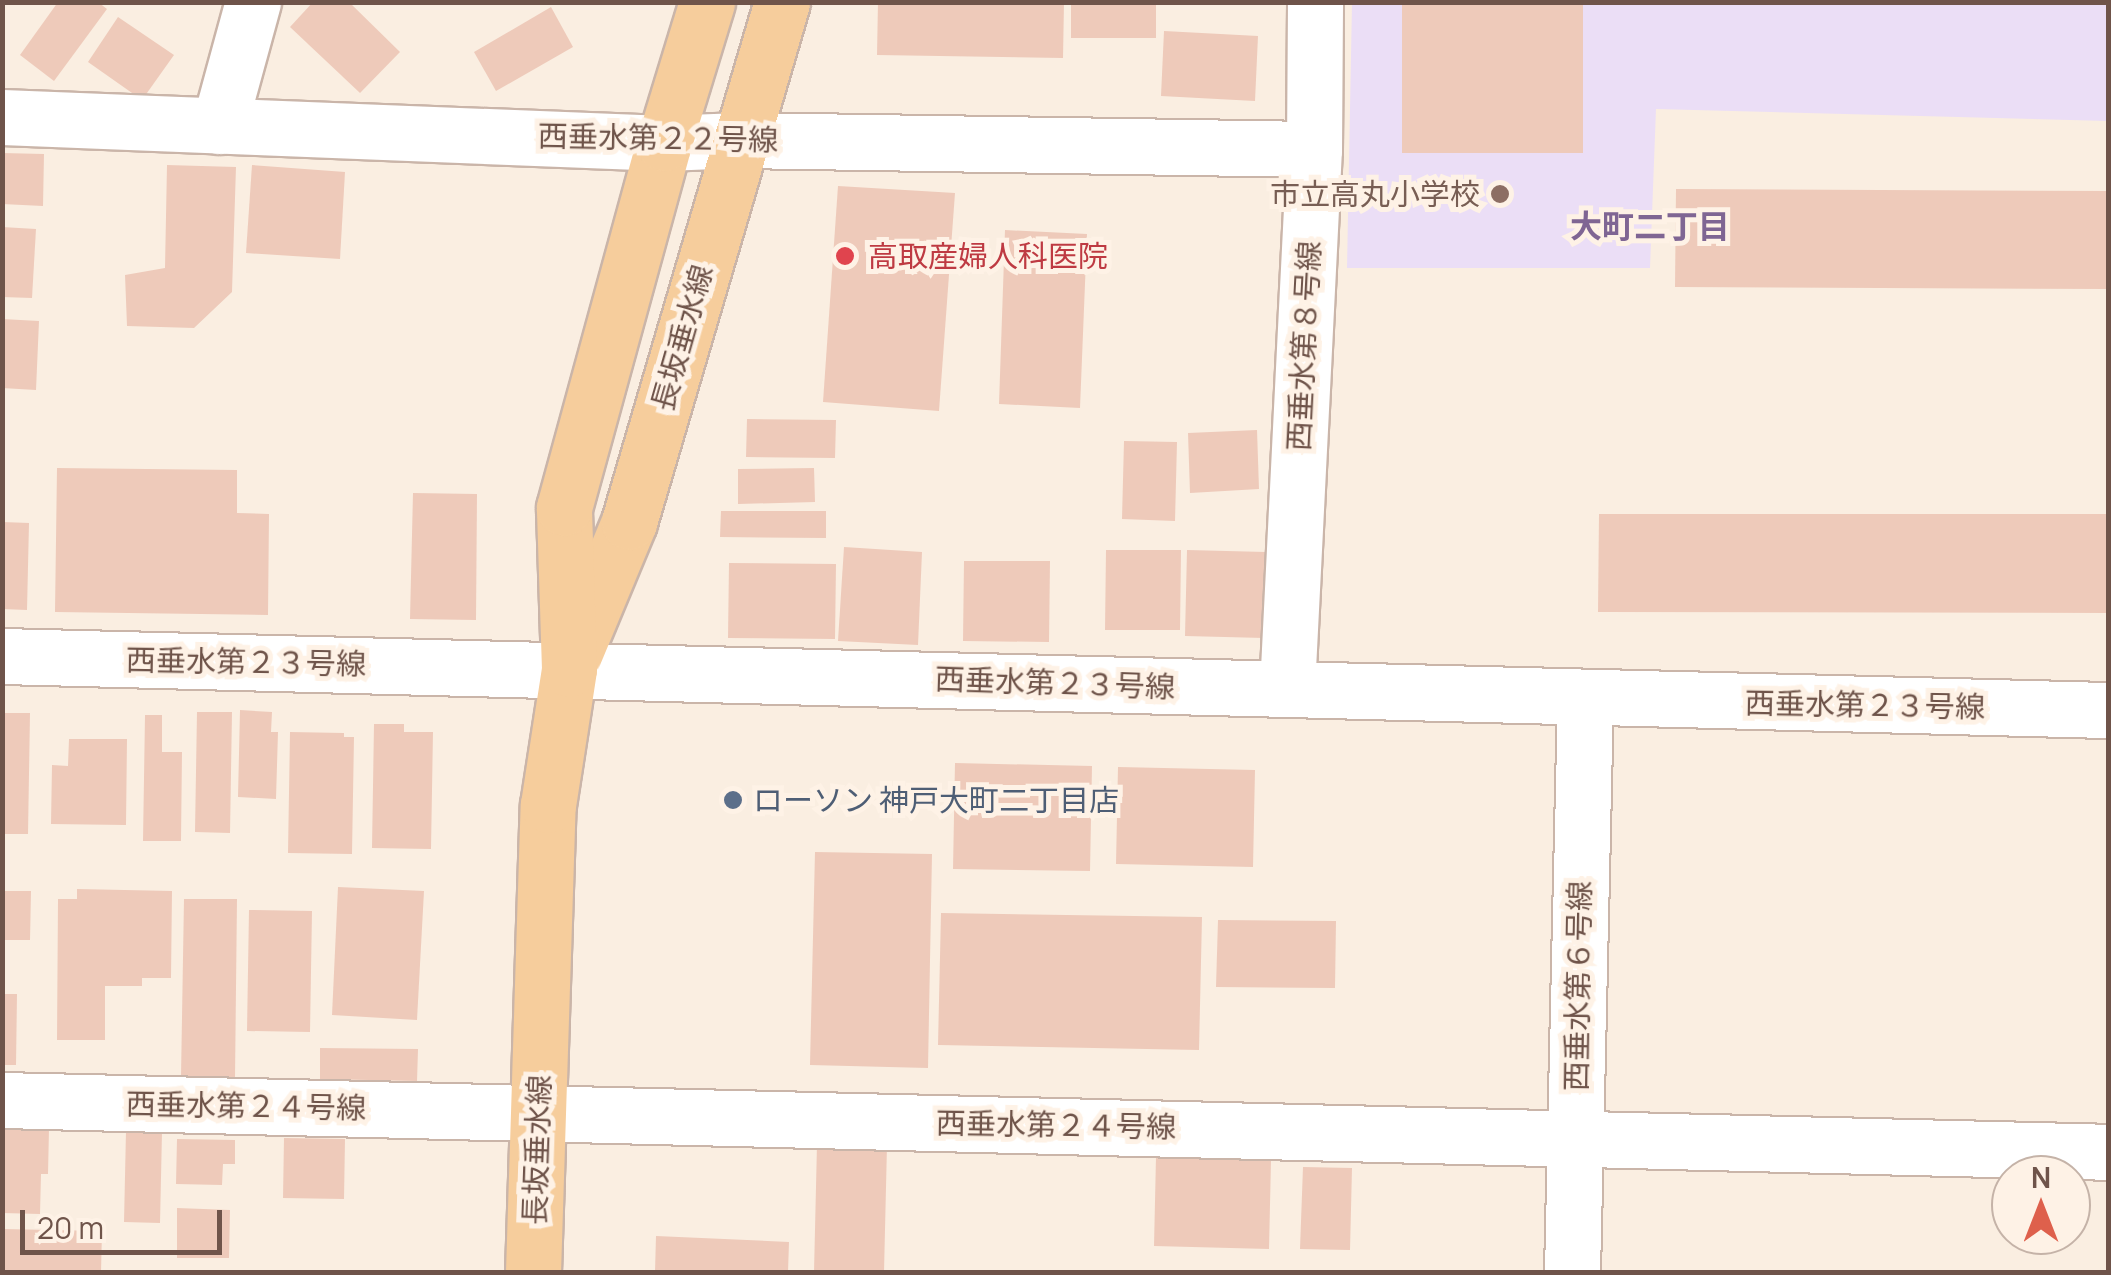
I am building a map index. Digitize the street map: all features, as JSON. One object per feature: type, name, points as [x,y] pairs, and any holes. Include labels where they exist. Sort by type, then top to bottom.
[{"type":"main road","name":"長坂垂水線","points":[[533,1272],[548,805],[569,669],[564,508],[664,143],[708,2]]},
{"type":"main road","name":"長坂垂水線","points":[[569,669],[629,522],[782,2]]},
{"type":"street","points":[[219,126],[253,2]]},
{"type":"street","name":"西垂水第８号線","points":[[1287,689],[1314,149],[1316,2]]},
{"type":"street","name":"西垂水第２２号線","points":[[2,117],[664,143],[740,140],[1314,149]]},
{"type":"street","name":"西垂水第２３号線","points":[[2,656],[2108,710]]},
{"type":"street","name":"西垂水第６号線","points":[[1572,1272],[1585,699]]},
{"type":"street","name":"西垂水第２４号線","points":[[2,1100],[2108,1152]]},
{"type":"shaded area","name":"市立高丸小学校","points":[[1352,3],[2108,3],[2108,121],[1656,109],[1650,268],[1347,268]]},
{"type":"building","points":[[58,2],[98,2],[107,9],[54,81],[20,55]]},
{"type":"building","points":[[313,2],[349,2],[400,52],[360,93],[290,27]]},
{"type":"building","points":[[878,2],[1064,2],[1063,58],[877,55]]},
{"type":"building","points":[[1071,2],[1156,2],[1156,38],[1071,38]]},
{"type":"building","points":[[1402,2],[1583,2],[1583,153],[1402,153]]},
{"type":"building","points":[[551,7],[573,47],[496,91],[474,52]]},
{"type":"building","points":[[118,17],[174,55],[142,100],[88,62]]},
{"type":"building","points":[[1164,31],[1258,36],[1255,101],[1161,96]]},
{"type":"building","points":[[2,153],[44,154],[43,206],[2,204]]},
{"type":"building","points":[[167,165],[236,167],[232,292],[194,328],[127,326],[125,275],[165,268]]},
{"type":"building","points":[[252,165],[345,172],[340,259],[246,253]]},
{"type":"building","points":[[838,186],[955,193],[939,411],[823,402]]},
{"type":"building","points":[[1676,189],[2108,191],[2108,289],[1675,287]]},
{"type":"building","points":[[2,227],[36,229],[32,298],[2,297]]},
{"type":"building","points":[[1005,230],[1087,234],[1080,408],[999,404]]},
{"type":"building","points":[[2,319],[39,321],[36,390],[2,388]]},
{"type":"building","points":[[747,419],[836,420],[835,458],[746,457]]},
{"type":"building","points":[[1257,430],[1259,489],[1190,493],[1188,433]]},
{"type":"building","points":[[1124,441],[1177,442],[1175,521],[1122,519]]},
{"type":"building","points":[[57,468],[237,470],[237,513],[269,514],[268,615],[55,612]]},
{"type":"building","points":[[814,468],[815,502],[738,504],[738,469]]},
{"type":"building","points":[[413,493],[477,494],[476,620],[410,619]]},
{"type":"building","points":[[721,511],[826,511],[826,538],[720,537]]},
{"type":"building","points":[[1599,514],[2108,514],[2108,613],[1598,612]]},
{"type":"building","points":[[2,522],[29,523],[27,610],[2,609]]},
{"type":"building","points":[[844,547],[922,552],[918,645],[838,641]]},
{"type":"building","points":[[1106,550],[1181,550],[1180,630],[1105,630]]},
{"type":"building","points":[[1187,550],[1266,552],[1264,638],[1185,636]]},
{"type":"building","points":[[964,561],[1050,561],[1049,642],[963,641]]},
{"type":"building","points":[[729,563],[836,564],[835,639],[728,638]]},
{"type":"building","points":[[240,710],[272,712],[271,732],[278,732],[276,799],[238,797]]},
{"type":"building","points":[[197,712],[232,712],[230,833],[195,832]]},
{"type":"building","points":[[2,713],[30,713],[28,834],[2,834]]},
{"type":"building","points":[[145,715],[162,715],[162,752],[182,752],[181,841],[143,841]]},
{"type":"building","points":[[374,724],[404,724],[404,732],[433,732],[431,849],[372,848]]},
{"type":"building","points":[[290,732],[344,733],[344,737],[354,737],[352,854],[288,853]]},
{"type":"building","points":[[69,739],[127,739],[126,825],[51,824],[52,765],[68,766]]},
{"type":"building","points":[[955,763],[1092,766],[1090,871],[953,869]]},
{"type":"building","points":[[1118,767],[1255,770],[1253,867],[1116,864]]},
{"type":"building","points":[[815,852],[932,854],[928,1068],[810,1065]]},
{"type":"building","points":[[338,887],[424,891],[417,1020],[332,1015]]},
{"type":"building","points":[[77,889],[172,891],[171,978],[142,978],[142,986],[105,986],[105,1040],[57,1040],[58,899],[77,899]]},
{"type":"building","points":[[2,891],[31,891],[30,940],[2,940]]},
{"type":"building","points":[[184,899],[237,899],[235,1078],[181,1077]]},
{"type":"building","points":[[249,910],[312,911],[310,1032],[247,1031]]},
{"type":"building","points":[[941,913],[1202,917],[1199,1050],[938,1045]]},
{"type":"building","points":[[1218,920],[1336,921],[1335,988],[1216,987]]},
{"type":"building","points":[[2,994],[17,994],[16,1065],[2,1065]]},
{"type":"building","points":[[320,1048],[418,1049],[417,1081],[320,1079]]},
{"type":"building","points":[[3,1128],[49,1129],[48,1174],[41,1174],[40,1214],[2,1213]]},
{"type":"building","points":[[126,1131],[162,1132],[160,1223],[124,1222]]},
{"type":"building","points":[[284,1138],[345,1139],[344,1199],[283,1198]]},
{"type":"building","points":[[177,1139],[235,1140],[235,1164],[223,1164],[222,1185],[176,1184]]},
{"type":"building","points":[[817,1144],[887,1145],[884,1272],[814,1272]]},
{"type":"building","points":[[1156,1157],[1271,1160],[1269,1249],[1154,1246]]},
{"type":"building","points":[[1303,1167],[1352,1168],[1350,1250],[1300,1249]]},
{"type":"building","points":[[177,1208],[230,1210],[229,1258],[177,1258]]},
{"type":"building","points":[[2,1229],[102,1231],[101,1272],[2,1272]]},
{"type":"building","points":[[656,1236],[789,1242],[788,1272],[655,1272]]},
{"type":"place","name":"市立高丸小学校","points":[[1500,194]]},
{"type":"place","name":"高取産婦人科医院","points":[[845,256]]},
{"type":"place","name":"ローソン 神戸大町二丁目店","points":[[733,800]]},
{"type":"district","name":"大町二丁目","points":[[1650,226]]}]
